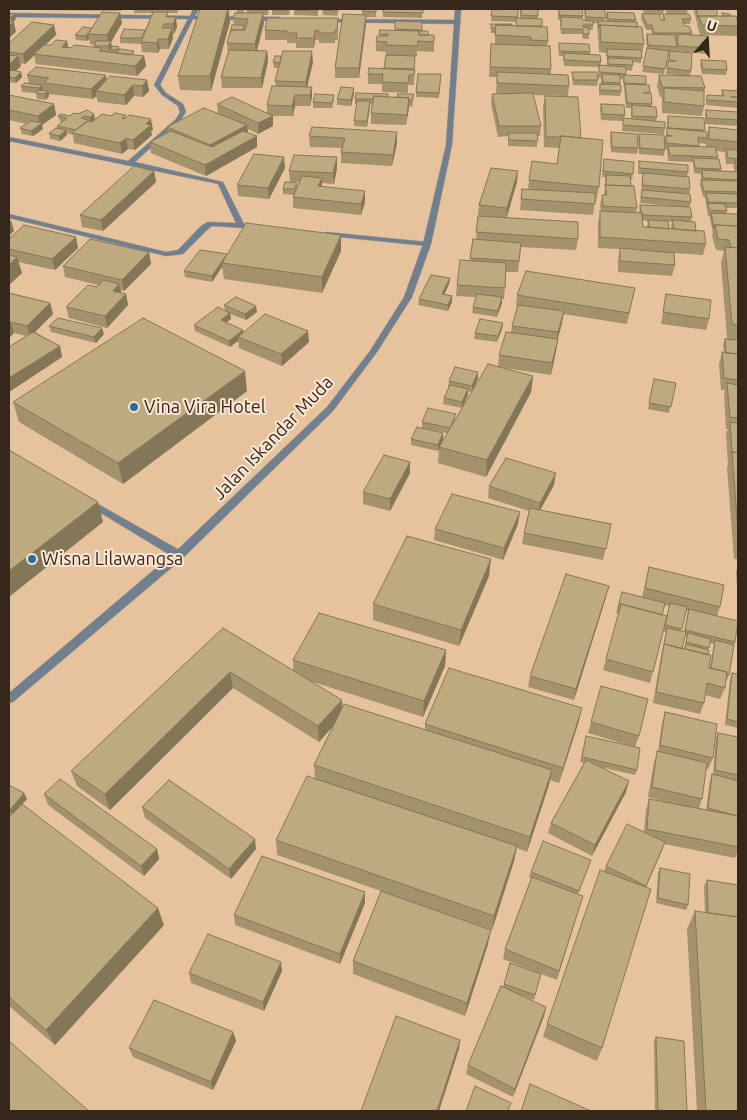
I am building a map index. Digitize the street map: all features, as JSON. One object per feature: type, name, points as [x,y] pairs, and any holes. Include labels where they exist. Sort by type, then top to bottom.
[{"type":"street","points":[[130,164],[178,120],[183,112],[181,105],[164,94],[157,86],[196,9]]},
{"type":"street","name":"Jalan Iskandar Muda","points":[[9,699],[179,555],[330,409],[373,352],[408,297],[427,244],[449,144],[458,9]]},
{"type":"street","points":[[9,15],[291,19]]},
{"type":"street","points":[[321,20],[458,22]]},
{"type":"street","points":[[9,139],[221,183],[241,226]]},
{"type":"street","points":[[9,216],[166,254],[186,249],[204,228],[211,224],[270,228]]},
{"type":"street","points":[[319,233],[427,244]]},
{"type":"street","points":[[77,494],[179,555]]},
{"type":"building","points":[[200,9],[228,9],[210,76],[178,76]]},
{"type":"building","points":[[289,9],[289,10],[272,10]]},
{"type":"building","points":[[318,9],[318,11],[294,10]]},
{"type":"building","points":[[337,9],[337,11],[322,10]]},
{"type":"building","points":[[362,9],[376,9],[376,12],[362,11]]},
{"type":"building","points":[[383,9],[423,9],[423,13],[383,12]]},
{"type":"building","points":[[492,9],[518,9],[518,17],[491,16]]},
{"type":"building","points":[[521,9],[538,9],[538,16],[521,15]]},
{"type":"building","points":[[559,9],[582,9],[583,16],[559,15]]},
{"type":"building","points":[[585,9],[604,9],[606,18],[586,17]]},
{"type":"building","points":[[696,9],[717,9],[717,16],[699,16],[698,18]]},
{"type":"building","points":[[102,12],[120,13],[107,35],[88,34]]},
{"type":"building","points":[[153,12],[168,12],[166,17],[176,17],[173,24],[164,24],[162,28],[172,28],[168,39],[158,39],[157,43],[141,42]]},
{"type":"building","points":[[607,12],[634,13],[636,20],[608,19]]},
{"type":"building","points":[[235,13],[263,13],[255,44],[227,43],[231,30],[245,30],[248,19],[233,18]]},
{"type":"building","points":[[722,13],[730,14],[731,16],[723,16]]},
{"type":"building","points":[[343,14],[366,15],[359,68],[335,68]]},
{"type":"building","points":[[642,14],[659,14],[661,20],[665,20],[663,14],[689,14],[691,19],[682,19],[685,26],[689,26],[692,33],[654,33],[652,25],[647,25]]},
{"type":"building","points":[[699,16],[736,16],[738,26],[702,25]]},
{"type":"building","points":[[561,17],[582,18],[583,20],[593,21],[593,25],[583,25],[583,27],[589,28],[589,34],[583,34],[583,29],[561,29]]},
{"type":"building","points":[[267,18],[338,18],[337,30],[335,30],[335,33],[319,33],[319,31],[315,30],[314,38],[296,38],[297,33],[265,30]]},
{"type":"building","points":[[516,18],[542,19],[542,26],[516,26]]},
{"type":"building","points":[[395,21],[422,22],[422,30],[395,29]]},
{"type":"building","points":[[598,21],[637,22],[638,27],[600,25],[599,27]]},
{"type":"building","points":[[32,22],[54,25],[23,54],[9,52],[9,43]]},
{"type":"building","points":[[491,24],[512,25],[496,25],[495,28],[491,28]]},
{"type":"building","points":[[232,25],[244,25],[243,30],[231,30],[230,33]]},
{"type":"building","points":[[496,25],[547,27],[548,41],[531,40],[531,37],[495,35]]},
{"type":"building","points":[[600,25],[642,27],[644,44],[601,42]]},
{"type":"building","points":[[83,27],[92,28],[86,36],[75,35]]},
{"type":"building","points":[[124,29],[145,30],[142,38],[120,38]]},
{"type":"building","points":[[380,30],[419,31],[419,35],[434,35],[434,42],[418,41],[417,46],[386,45],[387,42],[376,41],[377,36],[388,36],[388,34],[379,34]]},
{"type":"building","points":[[419,31],[428,31],[428,35],[419,35]]},
{"type":"building","points":[[647,34],[675,35],[677,47],[648,45]]},
{"type":"building","points":[[678,34],[707,36],[707,48],[678,46]]},
{"type":"building","points":[[56,40],[67,41],[62,47],[71,48],[74,45],[102,48],[99,51],[144,56],[135,66],[34,54],[44,45],[51,45]]},
{"type":"building","points":[[96,41],[111,41],[108,46],[94,46]]},
{"type":"building","points":[[559,43],[589,44],[590,52],[559,51]]},
{"type":"building","points":[[491,44],[550,46],[551,69],[490,67]]},
{"type":"building","points":[[113,46],[119,47],[116,50],[110,49]]},
{"type":"building","points":[[647,48],[669,51],[665,69],[643,66]]},
{"type":"building","points":[[120,49],[134,51],[130,55],[116,53]]},
{"type":"building","points":[[607,49],[641,50],[642,58],[607,56]]},
{"type":"building","points":[[229,50],[267,51],[261,78],[221,77]]},
{"type":"building","points":[[283,51],[312,51],[306,82],[275,81]]},
{"type":"building","points":[[670,51],[692,53],[691,71],[667,68],[668,61],[676,61],[669,60]]},
{"type":"building","points":[[564,53],[600,55],[601,62],[564,60]]},
{"type":"building","points":[[9,55],[18,56],[9,65]]},
{"type":"building","points":[[386,55],[415,56],[414,69],[384,68]]},
{"type":"building","points":[[275,56],[281,56],[280,63],[273,62]]},
{"type":"building","points":[[608,58],[632,59],[633,65],[608,64]]},
{"type":"building","points":[[701,60],[726,61],[727,70],[703,69]]},
{"type":"building","points":[[599,65],[626,67],[626,74],[599,72]]},
{"type":"building","points":[[36,67],[106,75],[91,89],[44,83],[49,78],[27,75]]},
{"type":"building","points":[[369,68],[415,70],[414,75],[409,75],[408,83],[382,82],[383,74],[368,74]]},
{"type":"building","points":[[11,70],[21,72],[15,78],[9,77]]},
{"type":"building","points":[[497,72],[568,75],[569,86],[497,83]]},
{"type":"building","points":[[572,72],[597,72],[598,80],[574,80]]},
{"type":"building","points":[[418,74],[441,74],[439,93],[416,92]]},
{"type":"building","points":[[602,74],[620,75],[620,83],[603,82]]},
{"type":"building","points":[[624,75],[646,76],[646,84],[624,83]]},
{"type":"building","points":[[659,75],[701,76],[705,88],[662,87]]},
{"type":"building","points":[[110,76],[147,80],[142,86],[133,85],[124,95],[96,91]]},
{"type":"building","points":[[25,83],[42,85],[39,88],[21,86]]},
{"type":"building","points":[[600,84],[621,85],[621,91],[600,90]]},
{"type":"building","points":[[625,84],[649,85],[650,92],[643,93],[651,93],[652,104],[627,103]]},
{"type":"building","points":[[272,86],[312,87],[310,95],[295,95],[292,106],[267,105]]},
{"type":"building","points":[[341,87],[354,88],[351,100],[337,99]]},
{"type":"building","points":[[664,88],[704,91],[704,106],[664,102]]},
{"type":"building","points":[[39,90],[48,91],[45,94],[36,93]]},
{"type":"building","points":[[722,90],[738,91],[738,102],[707,100],[707,95],[724,96]]},
{"type":"building","points":[[356,93],[388,94],[388,97],[374,96],[373,99],[355,99]]},
{"type":"building","points":[[533,93],[541,126],[499,126],[492,94]]},
{"type":"building","points":[[315,94],[334,95],[332,103],[313,102]]},
{"type":"building","points":[[398,94],[414,94],[412,101],[409,101],[409,98],[397,97]]},
{"type":"building","points":[[9,95],[54,104],[38,116],[9,110]]},
{"type":"building","points":[[374,96],[409,98],[407,115],[371,113]]},
{"type":"building","points":[[545,96],[578,97],[581,138],[546,137]]},
{"type":"building","points":[[232,97],[273,116],[258,123],[217,104]]},
{"type":"building","points":[[357,101],[370,101],[367,121],[354,121]]},
{"type":"building","points":[[601,104],[624,105],[625,115],[602,114]]},
{"type":"building","points":[[632,105],[656,107],[657,117],[632,116]]},
{"type":"building","points":[[204,108],[247,125],[210,145],[167,127]]},
{"type":"building","points":[[87,110],[94,114],[90,117],[84,116],[81,118],[89,120],[76,130],[57,126],[67,118],[58,116],[61,114],[70,116],[73,113],[78,114]]},
{"type":"building","points":[[706,110],[738,112],[738,120],[707,118]]},
{"type":"building","points":[[115,113],[126,115],[122,118],[124,119],[129,115],[151,119],[146,124],[151,125],[133,140],[126,138],[120,143],[72,133],[87,121],[92,122],[102,114],[111,116]]},
{"type":"building","points":[[668,116],[704,118],[705,130],[668,128]]},
{"type":"building","points":[[623,118],[665,122],[665,128],[623,125]]},
{"type":"building","points":[[31,121],[42,123],[31,131],[20,128]]},
{"type":"building","points":[[312,127],[397,132],[393,155],[341,152],[345,138],[309,136]]},
{"type":"building","points":[[709,127],[738,130],[738,142],[709,139]]},
{"type":"building","points":[[56,128],[66,130],[59,136],[49,133]]},
{"type":"building","points":[[667,128],[707,132],[707,138],[698,137],[699,146],[666,143],[666,136],[672,136],[667,135]]},
{"type":"building","points":[[171,131],[212,147],[243,131],[257,136],[205,165],[150,142]]},
{"type":"building","points":[[611,132],[637,134],[638,148],[612,147]]},
{"type":"building","points":[[508,133],[537,133],[538,141],[509,140]]},
{"type":"building","points":[[639,134],[664,135],[665,150],[640,148]]},
{"type":"building","points":[[561,136],[603,140],[599,187],[529,180],[532,161],[557,164]]},
{"type":"building","points":[[668,146],[715,147],[718,157],[670,155]]},
{"type":"building","points":[[726,149],[738,150],[738,159],[728,158]]},
{"type":"building","points":[[254,154],[284,157],[268,188],[237,185]]},
{"type":"building","points":[[294,155],[337,157],[333,173],[289,171]]},
{"type":"building","points":[[693,158],[719,159],[721,169],[695,168]]},
{"type":"building","points":[[604,159],[634,162],[633,174],[603,171]]},
{"type":"building","points":[[639,161],[688,165],[688,172],[639,168]]},
{"type":"building","points":[[134,166],[154,171],[101,220],[80,215]]},
{"type":"building","points":[[491,168],[518,171],[507,208],[479,205]]},
{"type":"building","points":[[702,170],[738,172],[738,180],[703,178]]},
{"type":"building","points":[[643,173],[689,177],[690,189],[642,185]]},
{"type":"building","points":[[606,175],[630,176],[631,186],[606,185]]},
{"type":"building","points":[[302,176],[322,178],[318,186],[365,191],[361,204],[293,197]]},
{"type":"building","points":[[701,180],[738,181],[738,192],[704,191]]},
{"type":"building","points":[[285,182],[297,183],[294,189],[283,189]]},
{"type":"building","points":[[605,185],[634,186],[637,208],[603,206],[602,195],[607,195]]},
{"type":"building","points":[[522,189],[595,193],[595,204],[521,199]]},
{"type":"building","points":[[642,190],[690,194],[691,202],[641,197]]},
{"type":"building","points":[[706,193],[738,194],[738,203],[708,202]]},
{"type":"building","points":[[708,203],[725,204],[727,211],[709,210]]},
{"type":"building","points":[[640,205],[690,207],[692,217],[642,215]]},
{"type":"building","points":[[600,211],[642,213],[643,227],[704,231],[706,244],[600,237]]},
{"type":"building","points":[[711,213],[738,214],[738,226],[715,225],[714,228]]},
{"type":"building","points":[[478,216],[578,222],[578,239],[476,232]]},
{"type":"building","points":[[648,220],[668,221],[669,229],[649,227]]},
{"type":"building","points":[[672,220],[695,222],[696,231],[674,229]]},
{"type":"building","points":[[246,223],[341,235],[322,277],[222,263]]},
{"type":"building","points":[[24,225],[76,237],[52,259],[9,249],[9,239]]},
{"type":"building","points":[[715,225],[738,226],[738,248],[731,247],[729,240],[718,239]]},
{"type":"building","points":[[90,239],[149,252],[122,280],[63,266]]},
{"type":"building","points":[[473,239],[521,243],[519,261],[470,258]]},
{"type":"building","points":[[725,247],[738,248],[738,325],[732,324]]},
{"type":"building","points":[[620,248],[674,253],[675,265],[620,261]]},
{"type":"building","points":[[200,250],[227,254],[212,276],[184,271]]},
{"type":"building","points":[[9,255],[17,257],[9,265]]},
{"type":"building","points":[[460,260],[506,263],[505,288],[457,285]]},
{"type":"building","points":[[526,271],[635,288],[629,313],[517,295]]},
{"type":"building","points":[[431,275],[450,278],[442,294],[452,296],[448,305],[419,299]]},
{"type":"building","points":[[103,280],[119,284],[113,291],[126,294],[105,316],[66,307],[88,285],[97,287]]},
{"type":"building","points":[[9,293],[50,303],[27,326],[9,323]]},
{"type":"building","points":[[477,294],[502,297],[498,311],[473,307]]},
{"type":"building","points":[[666,294],[711,300],[709,319],[663,312]]},
{"type":"building","points":[[236,297],[256,306],[245,314],[224,305]]},
{"type":"building","points":[[518,305],[564,311],[558,332],[512,326]]},
{"type":"building","points":[[218,307],[230,313],[221,320],[243,330],[229,341],[194,325]]},
{"type":"building","points":[[265,314],[308,331],[281,354],[238,337]]},
{"type":"building","points":[[58,318],[102,328],[94,337],[49,326]]},
{"type":"building","name":"Vina Vira Hotel","points":[[143,318],[245,371],[118,463],[13,402]]},
{"type":"building","points":[[480,319],[503,323],[498,336],[475,333]]},
{"type":"building","points":[[33,332],[60,346],[9,378],[9,347]]},
{"type":"building","points":[[506,332],[558,339],[552,363],[499,355]]},
{"type":"building","points":[[725,339],[738,340],[738,354],[726,353]]},
{"type":"building","points":[[722,352],[738,354],[738,380],[724,378]]},
{"type":"building","points":[[488,364],[533,376],[487,460],[439,447]]},
{"type":"building","points":[[455,367],[478,372],[472,386],[449,381]]},
{"type":"building","points":[[654,379],[676,383],[671,407],[649,403]]},
{"type":"building","points":[[727,383],[738,385],[738,418],[730,417]]},
{"type":"building","points":[[450,385],[468,389],[462,402],[444,398]]},
{"type":"building","points":[[428,408],[456,414],[450,428],[422,422]]},
{"type":"building","points":[[730,422],[738,423],[738,453],[732,453]]},
{"type":"building","points":[[417,427],[443,433],[438,445],[411,439]]},
{"type":"building","name":"Wisna Lilawangsa","points":[[9,450],[98,502],[9,571]]},
{"type":"building","points":[[732,452],[738,453],[738,531]]},
{"type":"building","points":[[384,455],[410,462],[390,499],[363,492]]},
{"type":"building","points":[[506,458],[556,473],[540,503],[489,486]]},
{"type":"building","points":[[452,494],[520,512],[504,548],[435,529]]},
{"type":"building","points":[[530,508],[611,524],[606,549],[524,533]]},
{"type":"building","points":[[407,536],[491,559],[461,630],[373,604]]},
{"type":"building","points":[[649,567],[724,585],[720,607],[645,588]]},
{"type":"building","points":[[566,574],[609,586],[576,689],[530,676]]},
{"type":"building","points":[[622,592],[665,603],[662,615],[621,604],[618,607]]},
{"type":"building","points":[[670,603],[687,607],[682,629],[665,625]]},
{"type":"building","points":[[621,604],[667,616],[653,672],[606,659]]},
{"type":"building","points":[[689,609],[738,621],[735,642],[685,630]]},
{"type":"building","points":[[319,613],[446,650],[424,701],[293,660]]},
{"type":"building","points":[[223,628],[342,700],[318,726],[230,672],[105,794],[71,771]]},
{"type":"building","points":[[667,628],[686,632],[682,649],[664,644]]},
{"type":"building","points":[[688,633],[711,639],[709,648],[686,642]]},
{"type":"building","points":[[715,640],[734,645],[729,675],[726,675],[727,672],[711,668]]},
{"type":"building","points":[[664,644],[711,655],[709,668],[727,672],[725,688],[707,683],[704,703],[656,692]]},
{"type":"building","points":[[686,644],[709,650],[708,655],[685,649]]},
{"type":"building","points":[[449,668],[582,708],[563,768],[425,724]]},
{"type":"building","points":[[732,673],[738,674],[738,722],[727,719]]},
{"type":"building","points":[[601,686],[648,699],[639,736],[591,722]]},
{"type":"building","points":[[344,704],[552,770],[530,837],[314,765]]},
{"type":"building","points":[[665,712],[717,724],[713,758],[660,745]]},
{"type":"building","points":[[718,733],[738,737],[738,775],[715,770]]},
{"type":"building","points":[[586,736],[640,748],[637,770],[582,757]]},
{"type":"building","points":[[657,751],[707,763],[702,799],[652,787]]},
{"type":"building","points":[[586,760],[629,781],[595,845],[551,823]]},
{"type":"building","points":[[712,774],[738,781],[738,816],[708,808]]},
{"type":"building","points":[[307,776],[517,846],[494,916],[276,840]]},
{"type":"building","points":[[60,779],[157,849],[141,866],[44,794]]},
{"type":"building","points":[[169,780],[255,839],[229,869],[142,807]]},
{"type":"building","points":[[9,785],[24,793],[10,810],[9,809]]},
{"type":"building","points":[[649,799],[738,816],[738,847],[647,829]]},
{"type":"building","points":[[22,804],[158,908],[46,1030],[9,997],[9,817]]},
{"type":"building","points":[[627,824],[665,842],[646,886],[606,866]]},
{"type":"building","points":[[543,841],[591,860],[579,891],[531,872]]},
{"type":"building","points":[[262,856],[365,892],[340,954],[234,915]]},
{"type":"building","points":[[660,868],[690,874],[688,905],[658,898]]},
{"type":"building","points":[[600,870],[651,889],[602,1048],[547,1024]]},
{"type":"building","points":[[532,877],[583,896],[559,971],[505,949]]},
{"type":"building","points":[[707,880],[738,885],[738,917],[708,913]]},
{"type":"building","points":[[381,891],[491,930],[467,1003],[353,961]]},
{"type":"building","points":[[695,911],[738,917],[738,1111],[706,1111]]},
{"type":"building","points":[[208,934],[281,962],[263,1002],[189,973]]},
{"type":"building","points":[[510,963],[541,974],[535,995],[504,984]]},
{"type":"building","points":[[501,986],[546,1007],[515,1089],[468,1065]]},
{"type":"building","points":[[154,1000],[233,1032],[211,1082],[129,1048]]},
{"type":"building","points":[[396,1016],[460,1040],[437,1111],[361,1111]]},
{"type":"building","points":[[656,1037],[684,1041],[687,1111],[658,1110]]},
{"type":"building","points":[[9,1041],[89,1111],[9,1111]]},
{"type":"building","points":[[530,1084],[591,1111],[521,1111]]},
{"type":"building","points":[[475,1086],[511,1103],[508,1111],[466,1111]]},
{"type":"place","name":"Vina Vira Hotel","points":[[134,407]]},
{"type":"place","name":"Wisna Lilawangsa","points":[[32,559]]}]
